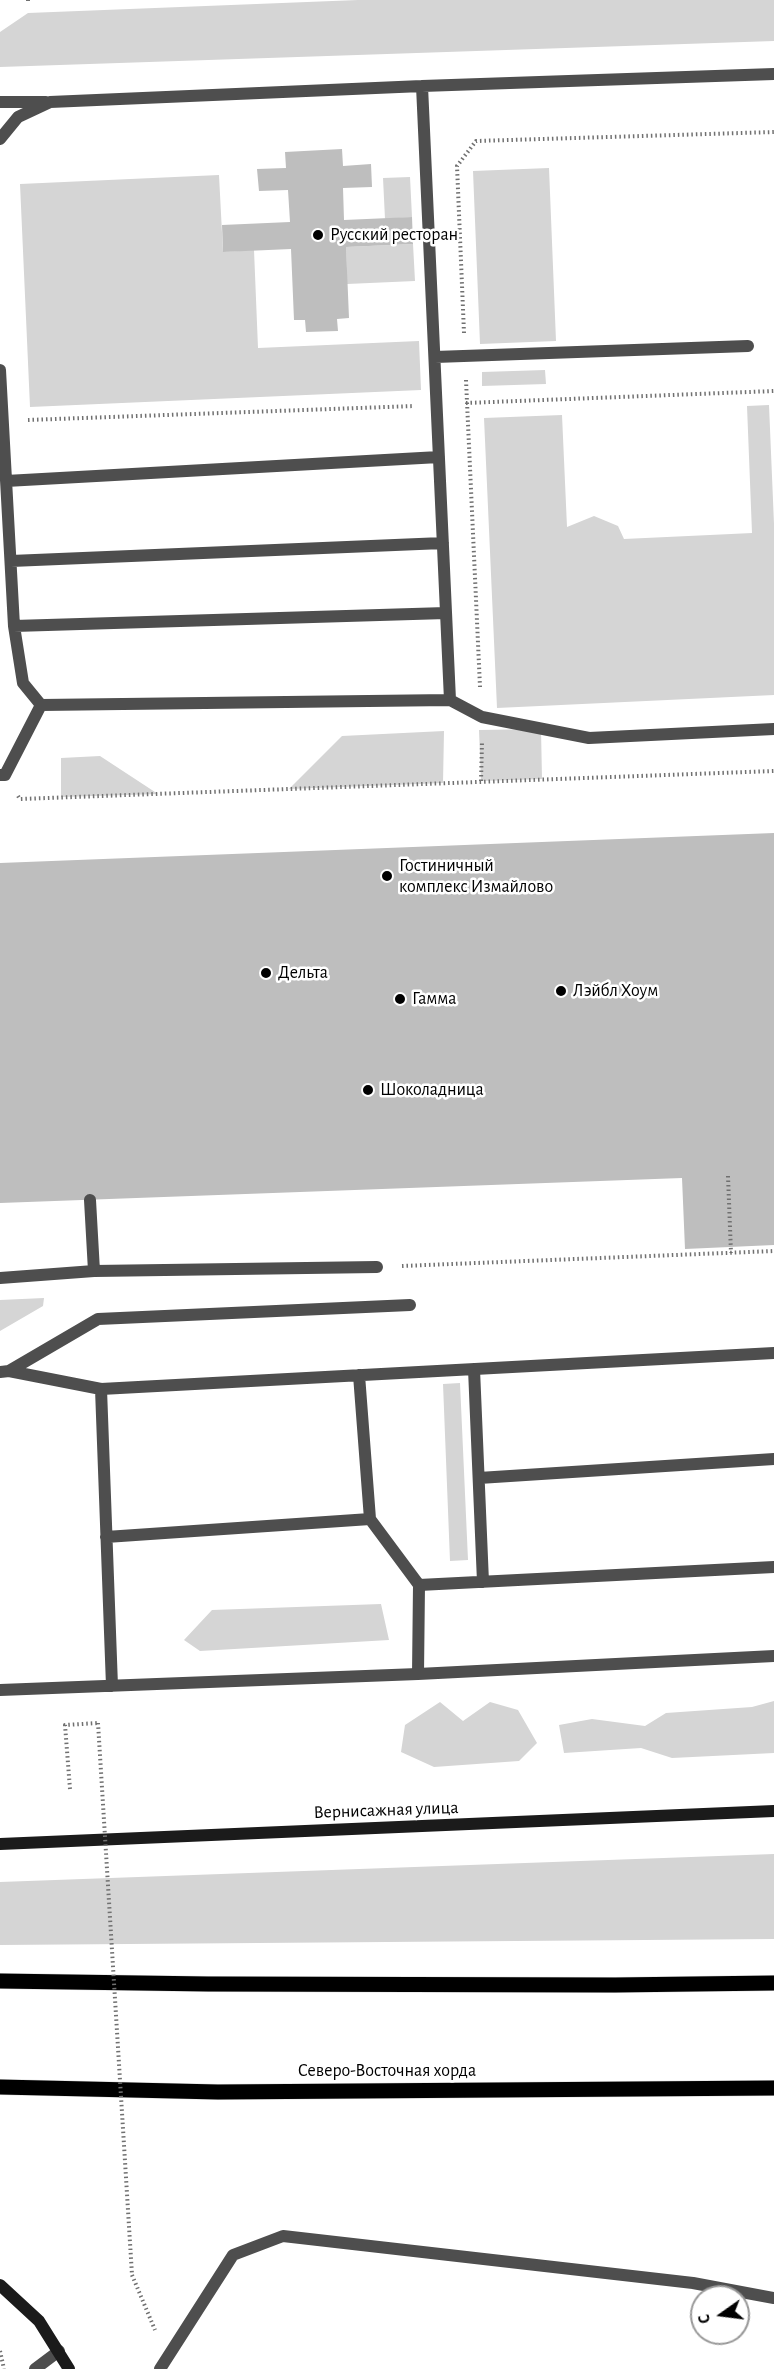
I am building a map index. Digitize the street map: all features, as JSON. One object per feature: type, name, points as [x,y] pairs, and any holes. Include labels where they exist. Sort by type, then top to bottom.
[{"type":"main road","points":[[0,1981],[507,1985],[774,1983]]},
{"type":"main road","name":"Северо-Восточная хорда","points":[[0,2087],[219,2092],[774,2088]]},
{"type":"street","name":"Вернисажная улица","points":[[0,1844],[774,1811]]},
{"type":"street","points":[[0,2285],[39,2321],[69,2369]]},
{"type":"lane","points":[[0,102],[50,102],[774,74]]},
{"type":"lane","points":[[422,86],[450,700]]},
{"type":"lane","points":[[0,139],[18,117],[50,102]]},
{"type":"lane","points":[[435,357],[748,346]]},
{"type":"lane","points":[[0,370],[2,448],[14,626],[23,683],[41,705]]},
{"type":"lane","points":[[6,481],[440,457]]},
{"type":"lane","points":[[11,561],[443,543]]},
{"type":"lane","points":[[14,626],[446,613]]},
{"type":"lane","points":[[41,705],[450,700],[482,717],[589,738],[774,729]]},
{"type":"lane","points":[[3,775],[41,705]]},
{"type":"lane","points":[[90,1200],[94,1271]]},
{"type":"lane","points":[[0,1278],[94,1271],[377,1267]]},
{"type":"lane","points":[[5,1371],[98,1319],[410,1305]]},
{"type":"lane","points":[[5,1371],[101,1389],[774,1353]]},
{"type":"lane","points":[[474,1369],[483,1582]]},
{"type":"lane","points":[[359,1375],[370,1519],[419,1585],[418,1674]]},
{"type":"lane","points":[[101,1389],[112,1686]]},
{"type":"lane","points":[[479,1478],[774,1459]]},
{"type":"lane","points":[[106,1537],[370,1519]]},
{"type":"lane","points":[[419,1585],[774,1567]]},
{"type":"lane","points":[[0,1690],[418,1674],[774,1656]]},
{"type":"lane","points":[[160,2369],[233,2255],[283,2236],[693,2283],[774,2298]]},
{"type":"lane","points":[[35,2369],[59,2351]]},
{"type":"path","points":[[3,421],[774,391]]},
{"type":"path","points":[[481,781],[482,717]]},
{"type":"path","points":[[3,775],[20,799],[774,771]]},
{"type":"path","points":[[728,1176],[731,1253]]},
{"type":"path","points":[[377,1267],[774,1251]]},
{"type":"path","points":[[69,1789],[65,1725],[98,1723],[132,2275],[157,2334]]},
{"type":"path","points":[[0,2351],[4,2369]]},
{"type":"shaded area","points":[[358,0],[774,0],[774,41],[0,67],[0,32],[28,13]]},
{"type":"shaded area","points":[[549,168],[556,341],[480,344],[473,171]]},
{"type":"shaded area","points":[[219,175],[223,252],[254,250],[258,348],[419,341],[421,390],[30,407],[20,184]]},
{"type":"shaded area","points":[[410,177],[412,217],[385,219],[383,178]]},
{"type":"shaded area","points":[[413,244],[415,281],[347,284],[346,247]]},
{"type":"shaded area","points":[[545,370],[546,384],[482,386],[482,372]]},
{"type":"shaded area","points":[[769,405],[774,524],[774,695],[497,708],[484,418],[562,415],[567,527],[594,516],[618,526],[624,539],[752,533],[747,406]]},
{"type":"shaded area","points":[[541,729],[542,779],[481,781],[479,730]]},
{"type":"shaded area","points":[[444,731],[443,783],[289,789],[342,736]]},
{"type":"shaded area","points":[[100,756],[158,794],[61,797],[61,758]]},
{"type":"shaded area","points":[[44,1298],[43,1306],[0,1331],[0,1300]]},
{"type":"shaded area","points":[[460,1383],[468,1560],[450,1561],[443,1384]]},
{"type":"shaded area","points":[[381,1604],[389,1640],[200,1651],[184,1640],[212,1610]]},
{"type":"shaded area","points":[[774,1701],[774,1753],[672,1758],[641,1748],[564,1753],[559,1725],[592,1719],[645,1726],[666,1713],[752,1707]]},
{"type":"shaded area","points":[[440,1702],[463,1721],[490,1702],[518,1710],[537,1743],[519,1761],[434,1767],[401,1752],[405,1725]]},
{"type":"shaded area","points":[[774,1854],[774,1939],[0,1945],[0,1882]]},
{"type":"building","name":"Русский ресторан","points":[[342,149],[343,166],[371,164],[372,187],[343,188],[344,220],[412,217],[413,244],[346,247],[349,318],[337,319],[338,331],[306,332],[305,320],[294,320],[291,249],[223,252],[222,225],[290,222],[288,190],[259,191],[257,169],[286,168],[285,152]]},
{"type":"building","points":[[774,833],[774,1245],[685,1249],[682,1178],[0,1203],[0,863]]},
{"type":"place","name":"Русский ресторан","points":[[318,235]]},
{"type":"place","name":"Гостиничный комплекс Измайлово","points":[[387,876]]},
{"type":"place","name":"Дельта","points":[[266,973]]},
{"type":"place","name":"Лэйбл Хоум","points":[[561,991]]},
{"type":"place","name":"Гамма","points":[[400,999]]},
{"type":"place","name":"Шоколадница","points":[[368,1090]]}]
